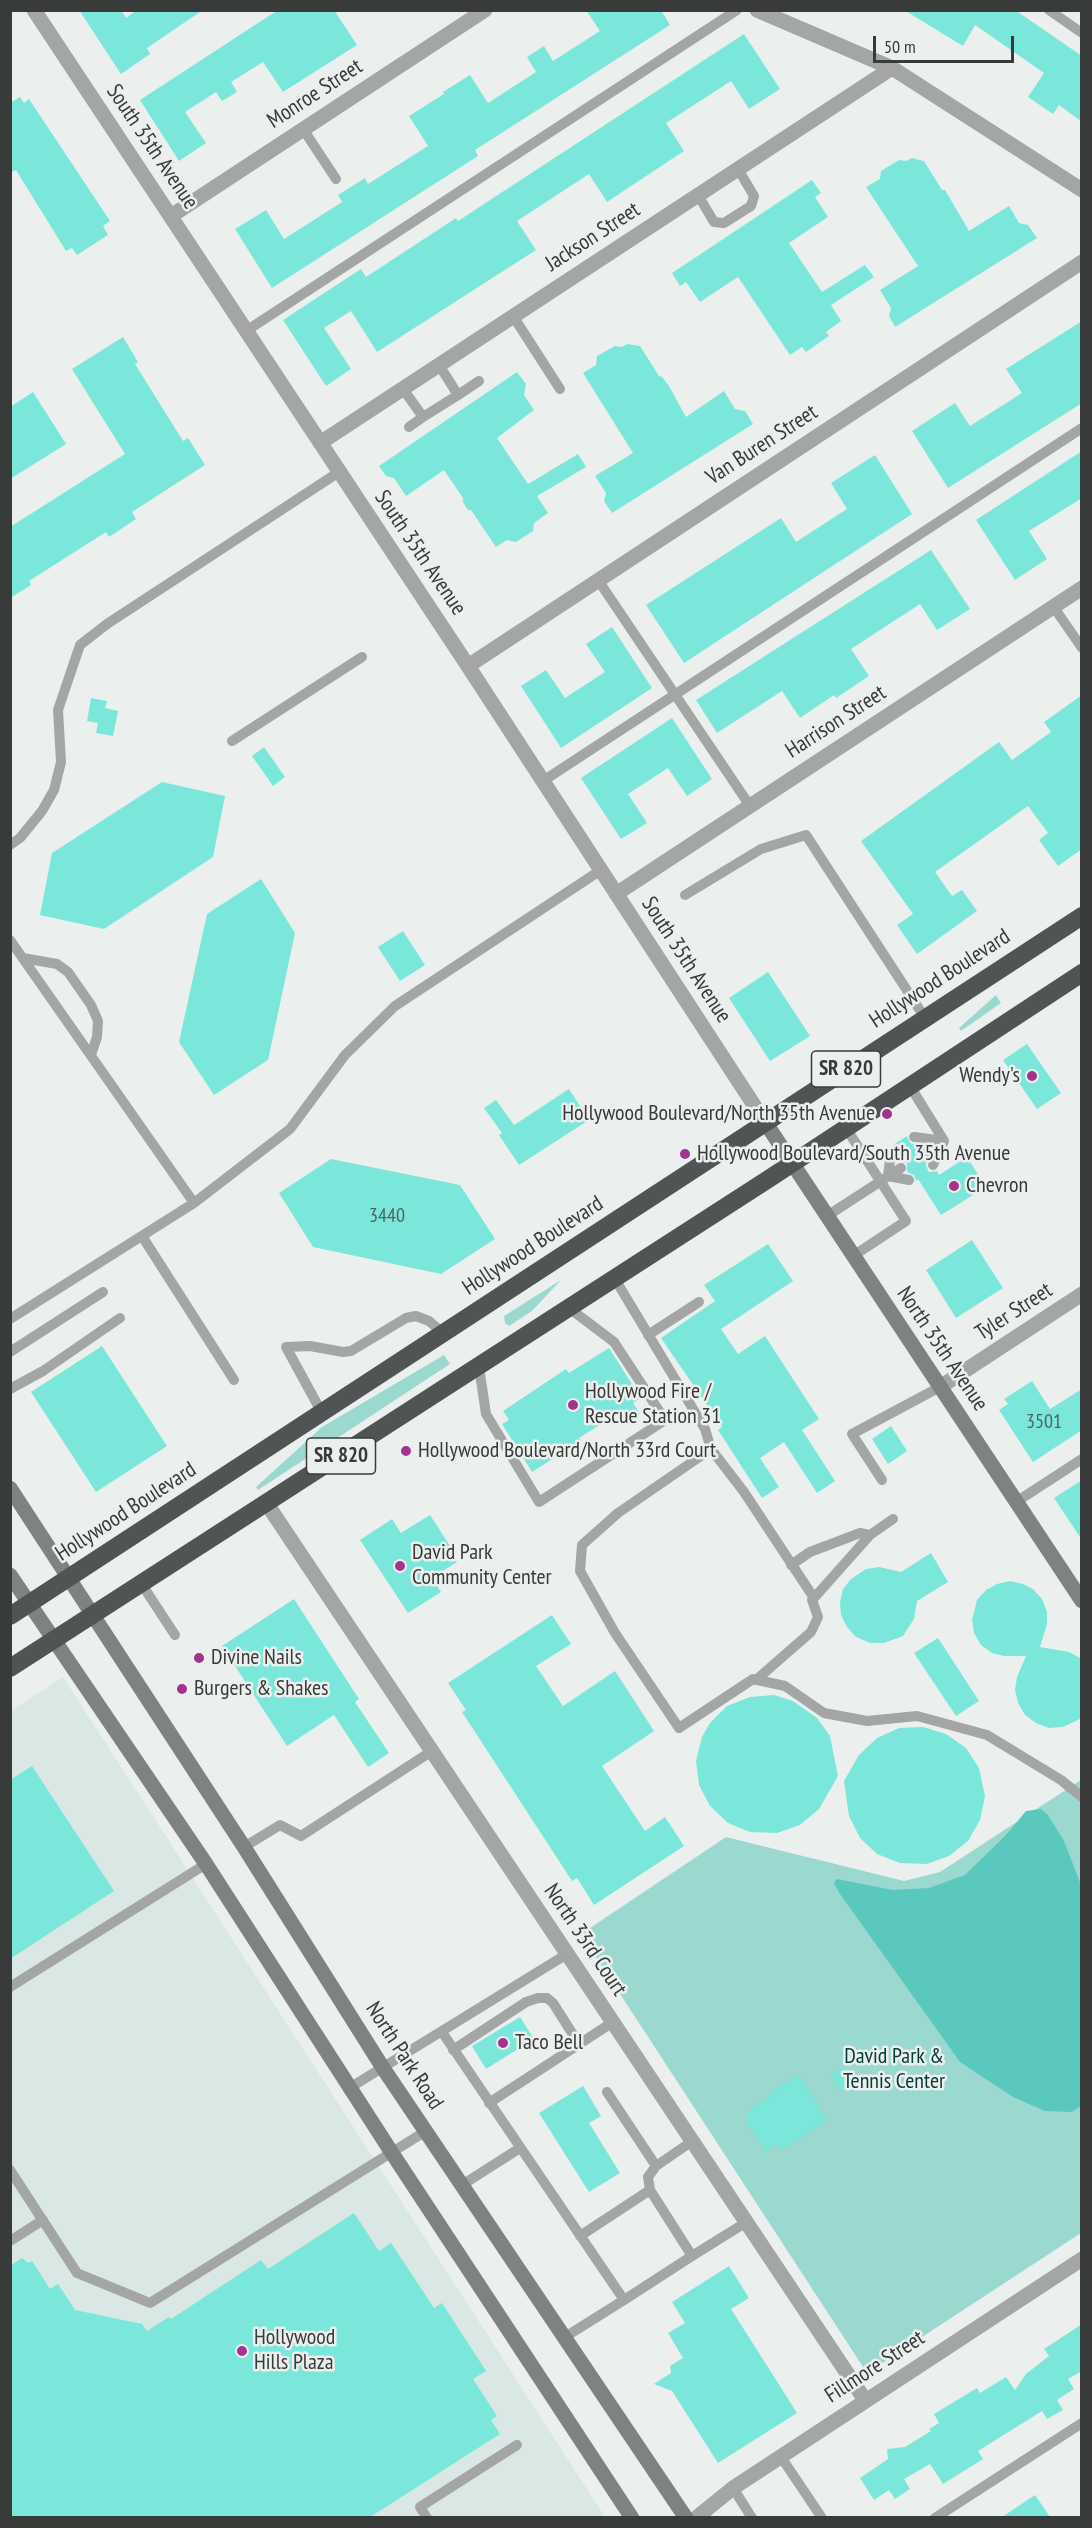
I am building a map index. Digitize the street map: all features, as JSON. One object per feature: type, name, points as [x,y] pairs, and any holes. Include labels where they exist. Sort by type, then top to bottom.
[{"type":"highway","name":"Hollywood Boulevard","points":[[10,1616],[1082,916]]},
{"type":"highway","name":"SR 820","points":[[10,1668],[479,1367],[1082,973]]},
{"type":"street","name":"South 35th Avenue","points":[[34,10],[468,666],[765,1122]]},
{"type":"street","name":"Monroe Street","points":[[171,216],[484,10]]},
{"type":"street","points":[[757,10],[892,68],[1082,190]]},
{"type":"street","name":"Jackson Street","points":[[320,443],[892,68]]},
{"type":"street","name":"Van Buren Street","points":[[468,666],[1082,262]]},
{"type":"street","name":"Harrison Street","points":[[616,894],[1082,588]]},
{"type":"street","name":"North 35th Avenue","points":[[765,1122],[1082,1601]]},
{"type":"street","name":"Tyler Street","points":[[940,1387],[1082,1294]]},
{"type":"street","name":"North Park Road","points":[[10,1488],[244,1847],[383,2068],[686,2517]]},
{"type":"street","name":"North 33rd Court","points":[[267,1504],[865,2400]]},
{"type":"street","points":[[10,1575],[55,1638],[206,1864],[392,2153],[632,2517]]},
{"type":"street","name":"Fillmore Street","points":[[696,2517],[734,2488],[865,2400],[1082,2259]]},
{"type":"lane","points":[[246,331],[737,10]]},
{"type":"lane","points":[[1048,10],[1082,33]]},
{"type":"lane","points":[[303,129],[336,179]]},
{"type":"lane","points":[[698,195],[714,222],[724,223],[751,206],[754,196],[738,169]]},
{"type":"lane","points":[[513,316],[560,389]]},
{"type":"lane","points":[[439,365],[458,395]]},
{"type":"lane","points":[[409,427],[479,381]]},
{"type":"lane","points":[[403,388],[423,417]]},
{"type":"lane","points":[[543,781],[1082,428]]},
{"type":"lane","points":[[10,844],[20,838],[42,812],[54,790],[61,762],[58,710],[80,645],[107,624],[339,472]]},
{"type":"lane","points":[[598,580],[750,806]]},
{"type":"lane","points":[[1053,606],[1082,648]]},
{"type":"lane","points":[[232,741],[362,657]]},
{"type":"lane","points":[[685,895],[761,849],[806,835],[925,1018]]},
{"type":"lane","points":[[10,1318],[195,1203],[290,1129],[345,1055],[395,1006],[601,870]]},
{"type":"lane","points":[[11,943],[195,1203]]},
{"type":"lane","points":[[23,958],[57,964],[68,972],[91,1005],[98,1021],[97,1037],[91,1055]]},
{"type":"lane","points":[[910,1086],[944,1141]]},
{"type":"lane","points":[[846,1128],[884,1179],[906,1221],[853,1256]]},
{"type":"lane","points":[[914,1137],[944,1141]]},
{"type":"lane","points":[[924,1153],[944,1141]]},
{"type":"lane","points":[[933,1165],[944,1141]]},
{"type":"lane","points":[[884,1179],[891,1152]]},
{"type":"lane","points":[[827,1216],[901,1168]]},
{"type":"lane","points":[[884,1179],[909,1180]]},
{"type":"lane","points":[[142,1236],[234,1380]]},
{"type":"lane","points":[[615,1278],[700,1420],[711,1449],[744,1491],[814,1598]]},
{"type":"lane","points":[[10,1352],[103,1292]]},
{"type":"lane","points":[[648,1335],[699,1302]]},
{"type":"lane","points":[[479,1367],[486,1414],[539,1502],[666,1420],[614,1342],[569,1308]]},
{"type":"lane","points":[[322,1413],[286,1347],[310,1346],[343,1352],[351,1351],[406,1318],[416,1316],[429,1321],[443,1333]]},
{"type":"lane","points":[[10,1389],[43,1371],[120,1318]]},
{"type":"lane","points":[[882,1480],[852,1434],[940,1387]]},
{"type":"lane","points":[[711,1449],[618,1513],[582,1545],[580,1571],[615,1633],[679,1728],[756,1680],[811,1632],[818,1617],[812,1600],[870,1535],[893,1520]]},
{"type":"lane","points":[[1016,1502],[1082,1459]]},
{"type":"lane","points":[[791,1565],[810,1552],[860,1533],[870,1535]]},
{"type":"lane","points":[[141,1583],[175,1635]]},
{"type":"lane","points":[[756,1680],[785,1686],[824,1713],[867,1721],[917,1716],[987,1735],[1061,1780],[1082,1797]]},
{"type":"lane","points":[[244,1847],[280,1825],[301,1836],[432,1751]]},
{"type":"lane","points":[[10,1987],[206,1864]]},
{"type":"lane","points":[[351,2087],[567,1954]]},
{"type":"lane","points":[[453,2049],[526,2002],[538,1998],[547,1998],[553,2003],[579,2044]]},
{"type":"lane","points":[[489,2103],[613,2022]]},
{"type":"lane","points":[[442,2032],[624,2300]]},
{"type":"lane","points":[[607,2092],[656,2166]]},
{"type":"lane","points":[[10,2170],[77,2273],[150,2303],[426,2131]]},
{"type":"lane","points":[[691,2142],[656,2166],[648,2177],[650,2190],[692,2256]]},
{"type":"lane","points":[[462,2185],[520,2148]]},
{"type":"lane","points":[[580,2236],[650,2190]]},
{"type":"lane","points":[[10,2241],[43,2220]]},
{"type":"lane","points":[[565,2337],[746,2223]]},
{"type":"lane","points":[[935,2517],[1082,2423]]},
{"type":"lane","points":[[427,2517],[420,2507],[518,2445]]},
{"type":"lane","points":[[781,2457],[822,2517]]},
{"type":"lane","points":[[734,2488],[752,2517]]},
{"type":"shaded area","name":"Hollywood Hills Plaza","points":[[63,1677],[605,2517],[11,2518],[11,1711]]},
{"type":"shaded area","points":[[1041,1809],[1048,1815],[1064,1841],[1081,1885],[1082,2105],[1072,2112],[1045,2111],[1013,2097],[960,2062],[834,1883],[837,1879],[893,1890],[929,1888],[965,1875],[1006,1835],[1026,1811]]},
{"type":"green space","points":[[996,995],[1001,1003],[961,1031],[959,1028]]},
{"type":"green space","points":[[561,1280],[532,1311],[509,1326],[505,1323],[504,1316]]},
{"type":"green space","points":[[444,1355],[450,1364],[258,1490],[256,1487],[322,1427]]},
{"type":"green space","name":"David Park & Tennis Center","points":[[1081,1780],[1081,2233],[867,2373],[581,1934],[726,1837],[904,1881],[940,1872]]},
{"type":"building","points":[[79,10],[121,10],[126,18],[137,10],[203,10],[147,48],[150,54],[121,74]]},
{"type":"building","points":[[278,10],[334,10],[357,45],[283,92],[263,62],[231,82],[237,92],[222,101],[216,92],[185,112],[206,143],[179,161],[140,100]]},
{"type":"building","points":[[586,10],[661,10],[670,25],[475,150],[478,156],[272,288],[235,229],[266,210],[284,239],[342,202],[338,195],[365,178],[368,184],[428,146],[409,116],[444,94],[443,92],[470,75],[488,103],[536,72],[527,57],[544,46],[553,61],[600,31]]},
{"type":"building","points":[[904,10],[1015,10],[1082,56],[1082,122],[1059,105],[1053,114],[1028,97],[1044,73],[975,25],[963,46]]},
{"type":"building","points":[[744,34],[780,89],[749,109],[731,81],[666,123],[684,151],[607,202],[589,174],[517,221],[536,250],[377,352],[351,311],[324,328],[351,369],[326,386],[283,320],[361,269],[366,277],[456,218],[458,221]]},
{"type":"building","points":[[20,97],[24,103],[29,99],[110,221],[103,226],[108,235],[77,255],[72,248],[66,251],[16,170],[10,173],[10,103]]},
{"type":"building","points":[[912,158],[924,161],[942,190],[945,190],[969,231],[1009,206],[1019,223],[1028,225],[1037,238],[895,327],[889,316],[891,308],[880,290],[918,266],[866,187],[880,179],[881,171],[899,160],[906,161]]},
{"type":"building","points":[[812,180],[821,193],[815,197],[828,217],[789,243],[822,292],[865,265],[874,277],[831,305],[841,321],[826,332],[829,336],[806,352],[802,347],[790,355],[738,277],[700,302],[686,282],[680,286],[672,273]]},
{"type":"building","points":[[1082,321],[1082,403],[948,488],[912,431],[955,403],[970,426],[1022,393],[1006,369]]},
{"type":"building","points":[[123,337],[138,362],[135,364],[183,441],[188,438],[205,465],[132,512],[136,519],[109,537],[106,532],[29,581],[31,585],[10,598],[10,527],[125,454],[72,369]]},
{"type":"building","points":[[627,344],[640,346],[659,376],[669,386],[686,417],[724,391],[735,409],[745,411],[753,424],[612,513],[604,501],[606,493],[595,476],[633,453],[583,373],[596,365],[597,356],[615,346],[622,347]]},
{"type":"building","points":[[517,372],[526,384],[524,395],[534,410],[497,438],[528,484],[578,454],[586,467],[537,496],[548,513],[534,523],[533,531],[516,542],[507,540],[496,547],[471,510],[468,510],[463,498],[444,470],[406,496],[394,478],[386,476],[379,466]]},
{"type":"building","points":[[33,392],[66,444],[10,479],[10,407]]},
{"type":"building","points":[[1082,451],[1082,498],[1029,531],[1047,559],[1015,580],[976,520]]},
{"type":"building","points":[[875,455],[912,514],[684,663],[646,605],[781,518],[796,542],[847,509],[831,483]]},
{"type":"building","points":[[931,550],[970,609],[937,630],[920,604],[851,649],[869,676],[836,698],[834,695],[800,718],[782,691],[717,733],[696,700]]},
{"type":"building","points":[[612,627],[652,688],[561,748],[521,686],[546,670],[565,698],[605,672],[586,644]]},
{"type":"building","points":[[1082,695],[1082,849],[1058,866],[1039,840],[1048,833],[1028,806],[935,872],[952,896],[962,890],[977,911],[917,954],[897,925],[913,914],[861,841],[999,742],[1012,760],[1051,732],[1044,722]]},
{"type":"building","points":[[91,698],[107,701],[105,708],[118,711],[113,736],[96,733],[98,723],[87,721]]},
{"type":"building","points":[[672,718],[712,779],[687,796],[668,768],[628,794],[647,823],[621,839],[581,778]]},
{"type":"building","points":[[264,747],[285,777],[273,786],[252,756]]},
{"type":"building","points":[[162,782],[225,796],[213,857],[104,929],[40,915],[52,853]]},
{"type":"building","points":[[261,879],[295,933],[268,1060],[214,1095],[179,1042],[207,914]]},
{"type":"building","points":[[403,931],[425,965],[400,981],[378,947]]},
{"type":"building","points":[[768,972],[810,1036],[770,1061],[729,998]]},
{"type":"building","name":"Wendy's","points":[[1027,1044],[1061,1093],[1037,1109],[1003,1060]]},
{"type":"building","points":[[569,1089],[589,1120],[519,1165],[499,1135],[502,1133],[484,1108],[496,1100],[514,1125]]},
{"type":"building","name":"Chevron","points":[[907,1136],[910,1143],[920,1146],[917,1156],[921,1160],[927,1160],[926,1166],[929,1172],[937,1171],[939,1175],[967,1157],[986,1187],[941,1215],[918,1179],[916,1181],[914,1175],[907,1172],[907,1163],[897,1161],[898,1150],[893,1145]]},
{"type":"building","points":[[331,1159],[460,1185],[495,1239],[441,1274],[313,1247],[279,1193]]},
{"type":"building","points":[[972,1240],[1003,1288],[956,1318],[926,1270]]},
{"type":"building","points":[[768,1244],[793,1281],[721,1329],[738,1354],[765,1336],[819,1419],[802,1430],[835,1481],[817,1493],[784,1442],[760,1458],[779,1487],[762,1498],[718,1430],[722,1427],[661,1338],[715,1301],[704,1285]]},
{"type":"building","points":[[102,1346],[167,1446],[96,1492],[31,1392]]},
{"type":"building","points":[[609,1348],[641,1398],[633,1403],[640,1414],[625,1424],[618,1413],[579,1438],[581,1441],[532,1472],[502,1424],[509,1420],[503,1411],[566,1369],[569,1373]]},
{"type":"building","points":[[1032,1381],[1050,1409],[1082,1389],[1082,1430],[1033,1462],[999,1410],[1008,1404],[1004,1399]]},
{"type":"building","points":[[891,1426],[907,1451],[888,1464],[872,1439]]},
{"type":"building","points":[[1082,1480],[1082,1540],[1054,1498]]},
{"type":"building","name":"David Park Community Center","points":[[430,1515],[452,1549],[449,1551],[457,1562],[432,1578],[441,1592],[408,1613],[360,1540],[392,1519],[401,1533]]},
{"type":"building","points":[[931,1553],[948,1582],[917,1601],[914,1619],[903,1636],[884,1643],[870,1643],[856,1637],[847,1627],[841,1615],[840,1602],[843,1589],[851,1579],[866,1569],[879,1567],[901,1572]]},
{"type":"building","points":[[1010,1581],[1033,1589],[1042,1599],[1047,1612],[1047,1624],[1040,1647],[1069,1652],[1082,1659],[1082,1718],[1063,1727],[1049,1728],[1036,1723],[1025,1715],[1018,1703],[1015,1690],[1017,1677],[1026,1656],[1004,1656],[992,1653],[981,1645],[974,1633],[972,1620],[977,1600],[986,1590]]},
{"type":"building","points":[[294,1599],[359,1699],[355,1702],[389,1753],[368,1767],[334,1715],[287,1746],[222,1646]]},
{"type":"building","points":[[552,1615],[571,1644],[536,1666],[563,1706],[615,1671],[654,1731],[602,1766],[645,1831],[665,1817],[684,1846],[594,1905],[577,1878],[572,1881],[462,1712],[466,1710],[448,1683]]},
{"type":"building","points":[[938,1638],[979,1701],[956,1716],[914,1653]]},
{"type":"building","points":[[774,1695],[793,1701],[817,1718],[830,1736],[838,1776],[819,1809],[800,1825],[777,1833],[750,1832],[728,1823],[710,1806],[699,1785],[696,1761],[702,1737],[710,1723],[727,1706],[750,1697]]},
{"type":"building","points":[[923,1727],[946,1734],[966,1748],[979,1768],[985,1796],[980,1820],[968,1841],[949,1856],[927,1864],[900,1863],[877,1854],[860,1838],[849,1816],[844,1781],[859,1755],[877,1738],[899,1728]]},
{"type":"building","points":[[32,1766],[114,1891],[10,1959],[10,1780]]},
{"type":"building","name":"Taco Bell","points":[[520,2017],[534,2039],[486,2069],[472,2046]]},
{"type":"building","points":[[844,2067],[853,2081],[840,2090],[831,2076]]},
{"type":"building","points":[[799,2075],[827,2120],[783,2150],[776,2144],[765,2151],[747,2122],[747,2113],[752,2107],[771,2096],[771,2092]]},
{"type":"building","points":[[583,2086],[601,2116],[589,2123],[620,2173],[589,2192],[539,2113]]},
{"type":"building","name":"Hollywood Hills Plaza","points":[[354,2213],[379,2251],[391,2243],[434,2308],[442,2303],[486,2371],[473,2379],[497,2416],[491,2420],[500,2434],[370,2517],[10,2517],[10,2266],[22,2258],[28,2263],[32,2261],[50,2289],[58,2284],[75,2310],[142,2324],[147,2331],[169,2317],[171,2319],[261,2260],[268,2269]]},
{"type":"building","points":[[729,2266],[749,2298],[731,2309],[797,2413],[718,2463],[672,2391],[654,2384],[671,2373],[670,2366],[683,2358],[668,2333],[685,2323],[672,2302]]},
{"type":"building","points":[[1082,2324],[1082,2371],[1068,2379],[1074,2389],[1057,2400],[1063,2410],[1047,2419],[1042,2411],[978,2451],[983,2459],[943,2484],[930,2464],[904,2479],[910,2489],[895,2499],[889,2490],[874,2500],[860,2478],[888,2459],[887,2449],[905,2447],[931,2431],[929,2429],[939,2423],[934,2414],[977,2388],[980,2393],[1006,2377],[1015,2390],[1026,2374],[1049,2356],[1044,2349]]},
{"type":"building","points":[[1035,2495],[1050,2517],[1002,2517]]},
{"type":"place","name":"Wendy's","points":[[1032,1076]]},
{"type":"place","name":"Hollywood Boulevard/North 35th Avenue","points":[[887,1114]]},
{"type":"place","name":"Hollywood Boulevard/South 35th Avenue","points":[[685,1154]]},
{"type":"place","name":"Chevron","points":[[954,1186]]},
{"type":"place","name":"Hollywood Fire / Rescue Station 31","points":[[573,1405]]},
{"type":"place","name":"Hollywood Boulevard/North 33rd Court","points":[[406,1451]]},
{"type":"place","name":"David Park Community Center","points":[[400,1566]]},
{"type":"place","name":"Divine Nails","points":[[199,1658]]},
{"type":"place","name":"Burgers & Shakes","points":[[182,1689]]},
{"type":"place","name":"Taco Bell","points":[[503,2043]]},
{"type":"place","name":"Hollywood Hills Plaza","points":[[242,2351]]}]
